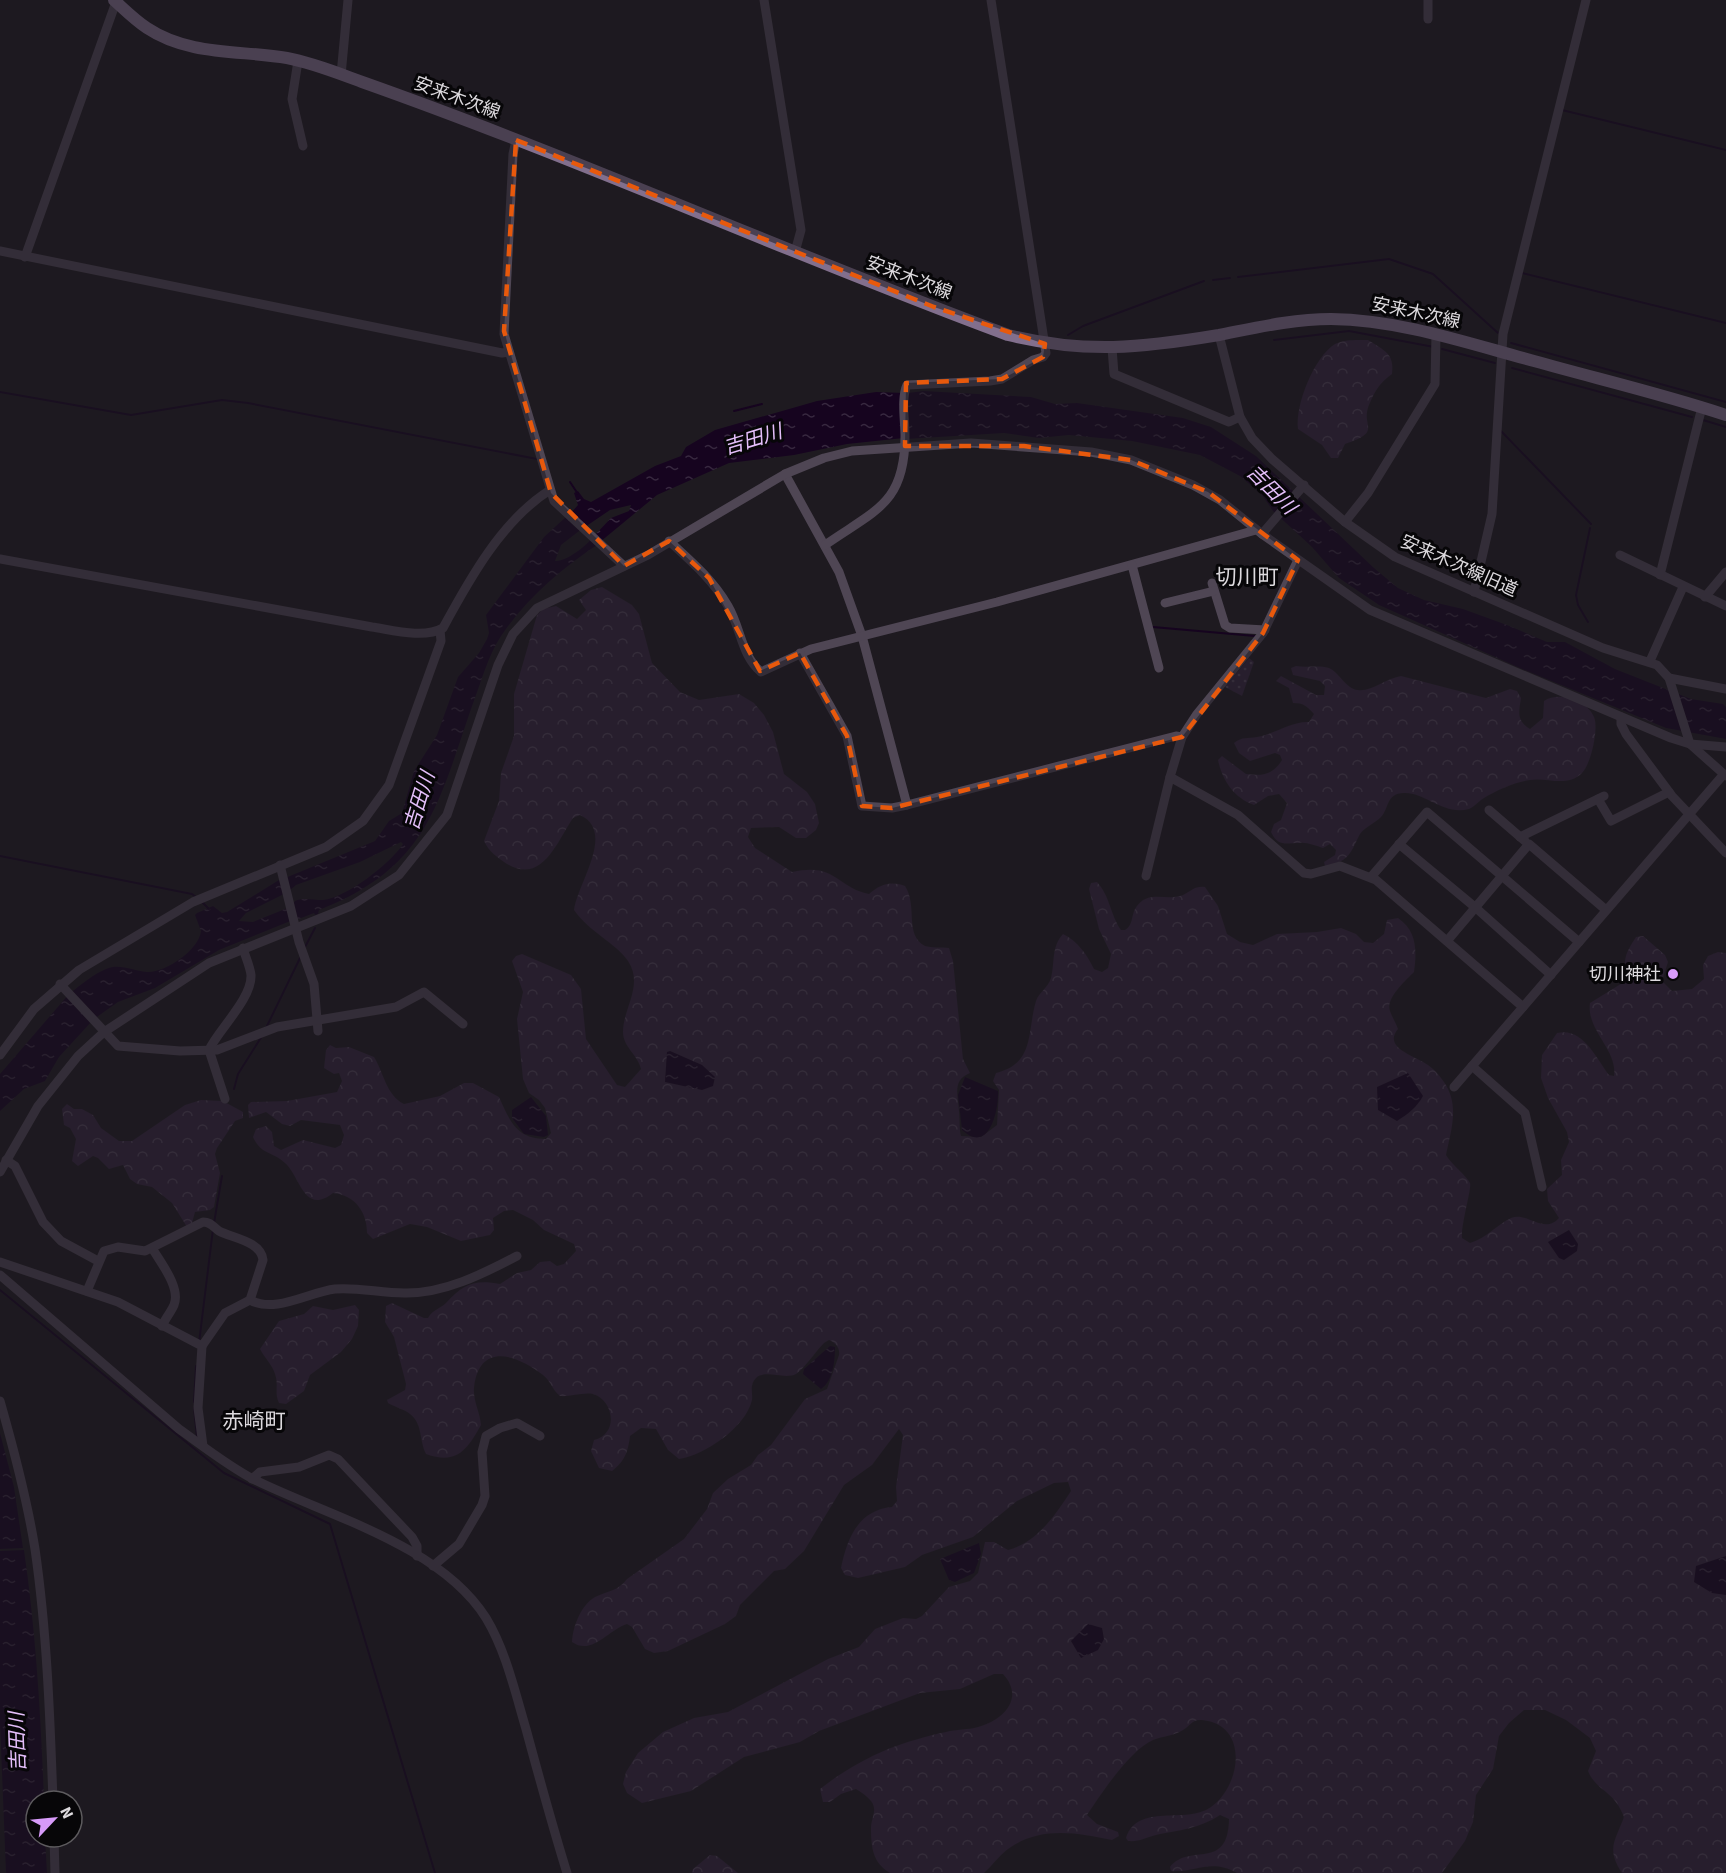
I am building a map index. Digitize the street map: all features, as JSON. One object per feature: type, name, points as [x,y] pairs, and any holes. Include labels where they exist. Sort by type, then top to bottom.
[{"type":"main road","name":"安来木次線","points":[[115,1],[147,28],[181,45],[298,61],[341,75],[516,140],[976,323],[1045,344],[1079,348],[1112,348],[1219,335],[1261,326],[1327,319],[1384,323],[1436,334],[1726,415]]},
{"type":"street","points":[[341,75],[348,0]]},
{"type":"street","points":[[764,0],[801,230],[795,252]]},
{"type":"street","points":[[825,545],[888,501],[899,481],[904,443],[907,385],[1002,379],[1033,360],[1043,357],[1045,344],[991,0]]},
{"type":"street","points":[[1428,0],[1428,20]]},
{"type":"street","points":[[1474,592],[1493,504],[1501,352],[1505,323],[1586,0]]},
{"type":"street","points":[[25,256],[115,1]]},
{"type":"street","points":[[298,61],[292,99],[303,146]]},
{"type":"street","points":[[516,140],[513,154],[504,331],[509,352],[554,501],[624,566]]},
{"type":"street","points":[[0,251],[491,351],[509,352]]},
{"type":"street","points":[[1345,522],[1368,493],[1435,384],[1436,334]]},
{"type":"street","name":"安来木次線旧道","points":[[1219,335],[1240,417],[1259,445],[1301,488],[1345,522],[1395,557],[1603,648],[1650,661],[1670,680]]},
{"type":"street","points":[[1112,348],[1114,374],[1228,422],[1240,417]]},
{"type":"street","points":[[1660,575],[1702,407]]},
{"type":"street","points":[[0,1172],[16,1140],[38,1106],[78,1056],[103,1030],[192,973],[243,948],[368,897],[390,883],[406,867],[447,815],[498,664],[513,634],[542,604],[624,566],[785,474],[824,458],[852,451],[904,443],[972,443],[1091,452],[1131,460],[1208,492],[1298,560],[1370,610],[1621,717],[1688,741],[1726,747]]},
{"type":"street","points":[[785,474],[838,572],[862,636],[907,805]]},
{"type":"street","points":[[669,541],[716,586],[740,630],[744,650],[760,671],[800,653],[1261,532],[1301,488]]},
{"type":"street","points":[[0,1055],[34,1009],[79,970],[193,902],[281,869],[339,840],[363,820],[381,798],[395,770],[441,641],[440,630],[465,586],[495,544],[521,515],[550,490]]},
{"type":"street","points":[[1620,555],[1726,606]]},
{"type":"street","points":[[0,559],[405,633],[440,630]]},
{"type":"street","points":[[1146,876],[1182,737],[1197,714],[1265,630],[1298,560]]},
{"type":"street","points":[[1132,565],[1159,668]]},
{"type":"street","points":[[1705,597],[1726,572]]},
{"type":"street","points":[[1165,603],[1213,587],[1225,626],[1265,630]]},
{"type":"street","points":[[1650,661],[1683,587]]},
{"type":"street","points":[[800,653],[847,736],[862,806],[883,808],[907,805],[1176,736],[1182,737]]},
{"type":"street","points":[[1454,1087],[1688,814],[1725,775],[1688,741],[1670,680],[1687,680],[1726,688]]},
{"type":"street","points":[[1621,717],[1626,734],[1669,792],[1726,853]]},
{"type":"street","points":[[1170,777],[1238,815],[1304,873],[1311,874],[1340,866],[1371,877],[1522,1007]]},
{"type":"street","points":[[1520,837],[1601,797],[1611,821],[1669,792]]},
{"type":"street","points":[[1488,810],[1606,910]]},
{"type":"street","points":[[1371,877],[1427,812],[1579,942]]},
{"type":"street","points":[[1399,844],[1551,975]]},
{"type":"street","points":[[1448,941],[1529,844]]},
{"type":"street","points":[[281,869],[314,984],[318,1031]]},
{"type":"street","points":[[209,1050],[250,983],[251,973],[243,948]]},
{"type":"street","points":[[63,986],[118,1046],[180,1052],[227,1047],[263,1032],[316,1020],[382,1011],[427,992],[463,1024]]},
{"type":"street","points":[[209,1050],[225,1099]]},
{"type":"street","points":[[1472,1066],[1525,1113],[1542,1187]]},
{"type":"street","points":[[6,1160],[15,1166],[39,1216],[49,1228],[61,1241],[98,1261]]},
{"type":"street","points":[[87,1291],[103,1252],[113,1248],[145,1251],[202,1222],[237,1236],[263,1255],[250,1300],[225,1314],[198,1344],[198,1408],[203,1446]]},
{"type":"street","points":[[152,1248],[171,1281],[175,1295],[174,1305],[162,1326]]},
{"type":"street","points":[[250,1300],[255,1304],[275,1304],[335,1289],[421,1292],[475,1277],[517,1256]]},
{"type":"street","points":[[0,1262],[118,1302],[198,1344]]},
{"type":"street","points":[[0,1275],[179,1429],[203,1446],[252,1479],[373,1533],[417,1556],[433,1566],[472,1600],[495,1636],[508,1667],[567,1873]]},
{"type":"street","points":[[0,1401],[15,1454],[35,1549],[46,1662],[52,1789]]},
{"type":"street","points":[[433,1566],[459,1544],[482,1505],[485,1489],[482,1452],[486,1437],[500,1428],[517,1422],[540,1436]]},
{"type":"street","points":[[252,1479],[260,1472],[299,1467],[329,1455],[338,1459],[412,1536],[417,1546],[417,1556]]},
{"type":"street","points":[[54,1849],[55,1873]]},
{"type":"highlighted area","points":[[516,140],[934,307],[1045,344],[1043,357],[1002,379],[906,383],[905,446],[1024,446],[1131,460],[1208,492],[1298,560],[1263,633],[1182,737],[892,808],[862,806],[847,736],[800,653],[760,671],[709,578],[669,541],[624,566],[551,493],[504,331]]},
{"type":"green space","points":[[1368,340],[1390,357],[1392,374],[1378,387],[1371,400],[1367,412],[1367,432],[1364,436],[1345,444],[1338,458],[1331,458],[1322,445],[1298,429],[1303,395],[1313,370],[1327,350],[1343,341]]},
{"type":"green space","points":[[602,587],[632,605],[639,614],[652,663],[680,692],[699,700],[739,694],[754,703],[764,715],[773,732],[784,774],[807,792],[815,804],[819,823],[816,830],[806,838],[796,838],[779,827],[751,828],[748,837],[755,848],[792,872],[818,870],[858,891],[869,894],[886,884],[905,886],[911,902],[915,935],[919,941],[927,947],[949,948],[953,961],[963,1059],[970,1073],[964,1076],[957,1089],[961,1136],[981,1137],[997,1125],[999,1090],[993,1081],[996,1073],[1009,1069],[1023,1054],[1036,1001],[1050,981],[1055,950],[1063,934],[1081,949],[1094,969],[1102,972],[1108,968],[1111,954],[1099,929],[1089,889],[1091,883],[1097,882],[1101,887],[1121,930],[1129,926],[1135,909],[1145,899],[1177,897],[1201,887],[1205,887],[1218,906],[1227,934],[1240,942],[1253,945],[1277,934],[1341,928],[1356,934],[1364,942],[1373,943],[1384,934],[1387,920],[1398,918],[1412,935],[1415,957],[1414,972],[1393,995],[1389,1006],[1398,1029],[1394,1041],[1402,1051],[1432,1068],[1449,1091],[1453,1118],[1446,1155],[1470,1183],[1462,1238],[1470,1243],[1511,1218],[1523,1217],[1547,1224],[1559,1218],[1548,1201],[1547,1189],[1562,1175],[1561,1160],[1569,1142],[1567,1132],[1548,1098],[1541,1078],[1542,1055],[1557,1033],[1566,1032],[1588,1045],[1609,1075],[1614,1076],[1611,1057],[1590,1013],[1590,1003],[1624,982],[1626,958],[1636,937],[1643,936],[1665,955],[1668,962],[1662,981],[1672,991],[1692,989],[1704,979],[1703,965],[1708,956],[1718,952],[1726,953],[1726,1873],[1622,1873],[1613,1851],[1624,1817],[1615,1801],[1591,1778],[1588,1771],[1596,1751],[1590,1738],[1566,1720],[1545,1710],[1524,1710],[1509,1723],[1499,1736],[1493,1769],[1476,1795],[1473,1822],[1465,1841],[1442,1873],[1237,1873],[1211,1866],[1171,1871],[1170,1867],[1178,1860],[1188,1856],[1207,1854],[1222,1845],[1227,1835],[1229,1819],[1220,1815],[1189,1828],[1142,1840],[1128,1841],[1126,1838],[1132,1827],[1141,1820],[1201,1812],[1211,1807],[1229,1785],[1236,1758],[1234,1744],[1228,1733],[1217,1724],[1199,1720],[1180,1732],[1144,1745],[1108,1785],[1087,1815],[1097,1824],[1118,1832],[1119,1836],[1112,1840],[1086,1835],[1048,1834],[1023,1840],[1011,1847],[984,1873],[890,1873],[880,1865],[874,1854],[871,1828],[874,1811],[871,1801],[856,1789],[841,1794],[830,1802],[823,1802],[820,1789],[852,1767],[888,1749],[931,1735],[978,1727],[996,1719],[1008,1707],[1012,1699],[1012,1691],[1003,1674],[994,1674],[960,1689],[920,1693],[819,1731],[800,1742],[744,1757],[691,1791],[642,1803],[627,1793],[623,1784],[626,1772],[638,1753],[663,1732],[694,1718],[728,1712],[828,1659],[859,1647],[875,1629],[903,1618],[916,1619],[922,1616],[949,1587],[970,1581],[978,1573],[985,1542],[994,1542],[1008,1550],[1028,1541],[1045,1526],[1071,1491],[1068,1482],[1054,1483],[1017,1501],[973,1537],[922,1555],[905,1567],[858,1578],[845,1575],[841,1568],[856,1528],[871,1514],[880,1509],[892,1507],[897,1501],[896,1487],[903,1435],[899,1429],[872,1465],[844,1485],[804,1551],[785,1569],[774,1571],[740,1605],[736,1616],[725,1624],[668,1651],[654,1653],[645,1649],[632,1627],[627,1624],[586,1646],[572,1642],[576,1623],[586,1605],[595,1597],[620,1586],[684,1539],[707,1509],[713,1493],[728,1479],[751,1465],[758,1455],[771,1445],[805,1399],[827,1389],[839,1355],[837,1346],[829,1340],[824,1343],[796,1374],[791,1376],[764,1374],[756,1378],[753,1383],[752,1400],[742,1420],[712,1446],[679,1459],[668,1450],[656,1429],[641,1428],[630,1436],[625,1456],[612,1471],[599,1468],[591,1451],[594,1440],[608,1431],[610,1424],[609,1409],[600,1397],[593,1394],[560,1396],[543,1375],[511,1358],[500,1356],[491,1358],[477,1373],[474,1393],[481,1425],[466,1448],[453,1456],[446,1458],[426,1454],[417,1422],[410,1414],[388,1403],[387,1400],[405,1390],[406,1384],[394,1337],[385,1322],[386,1306],[392,1303],[428,1318],[458,1291],[470,1284],[483,1282],[500,1284],[517,1273],[531,1270],[540,1262],[550,1261],[557,1266],[564,1264],[576,1251],[574,1244],[544,1230],[533,1220],[513,1210],[504,1211],[493,1218],[494,1230],[490,1235],[461,1241],[427,1227],[410,1224],[373,1239],[367,1233],[362,1212],[353,1201],[341,1194],[333,1193],[323,1199],[315,1200],[309,1197],[285,1163],[263,1150],[253,1137],[256,1129],[266,1126],[272,1132],[274,1146],[281,1150],[303,1140],[335,1148],[341,1145],[344,1135],[340,1125],[301,1120],[290,1126],[282,1124],[266,1112],[249,1118],[248,1105],[251,1102],[287,1101],[337,1092],[342,1081],[339,1073],[334,1074],[324,1068],[326,1050],[330,1045],[336,1048],[349,1047],[374,1057],[389,1089],[404,1104],[440,1096],[464,1083],[473,1083],[499,1097],[511,1121],[521,1132],[528,1136],[546,1139],[551,1133],[545,1108],[529,1093],[523,1079],[517,1019],[523,992],[512,961],[516,956],[522,954],[571,975],[581,989],[586,1039],[617,1085],[625,1087],[641,1069],[625,1042],[623,1032],[633,988],[632,970],[623,955],[587,925],[574,910],[595,845],[595,833],[590,823],[580,815],[573,818],[547,858],[530,869],[519,869],[507,864],[491,851],[484,841],[499,801],[501,773],[514,736],[514,694],[537,615],[543,609],[556,606],[577,619],[586,610],[579,600],[591,590]]},
{"type":"green space","points":[[1249,658],[1254,662],[1242,696],[1225,687]]},
{"type":"green space","points":[[1296,666],[1329,668],[1350,687],[1358,690],[1368,689],[1401,676],[1486,698],[1510,689],[1517,691],[1521,698],[1520,719],[1530,729],[1543,718],[1544,701],[1557,697],[1572,699],[1585,706],[1594,717],[1596,729],[1591,754],[1582,773],[1570,780],[1536,779],[1518,783],[1489,795],[1469,809],[1451,809],[1420,796],[1398,794],[1391,798],[1384,814],[1360,834],[1346,858],[1325,866],[1324,862],[1335,855],[1336,850],[1330,844],[1323,848],[1305,843],[1283,843],[1276,840],[1271,832],[1274,824],[1281,820],[1287,803],[1279,794],[1268,796],[1254,805],[1240,798],[1226,781],[1218,760],[1222,756],[1246,774],[1252,775],[1271,772],[1279,765],[1282,760],[1280,755],[1275,753],[1250,761],[1239,753],[1234,743],[1302,722],[1309,722],[1314,714],[1305,706],[1293,703],[1289,688],[1276,681],[1281,676],[1316,695],[1324,695],[1325,686],[1320,681],[1293,675],[1291,668]]},
{"type":"green space","points":[[201,1100],[223,1101],[243,1112],[243,1118],[235,1121],[215,1154],[220,1173],[214,1207],[210,1210],[195,1212],[192,1223],[187,1227],[172,1203],[152,1187],[137,1184],[130,1179],[123,1165],[109,1169],[93,1156],[78,1166],[72,1161],[76,1139],[70,1128],[64,1125],[62,1109],[67,1104],[74,1109],[82,1109],[93,1115],[101,1128],[119,1141],[132,1141],[185,1105]]},
{"type":"green space","points":[[355,1305],[359,1310],[358,1326],[352,1339],[341,1352],[310,1375],[304,1391],[286,1404],[279,1403],[274,1371],[260,1349],[279,1321],[304,1314],[313,1306],[333,1310]]},
{"type":"green space","points":[[710,1855],[717,1856],[738,1873],[692,1873],[693,1869]]},
{"type":"water","name":"吉田川","points":[[924,391],[1031,397],[1055,404],[1077,403],[1183,418],[1211,427],[1256,456],[1398,588],[1424,600],[1463,609],[1547,642],[1565,642],[1615,669],[1691,699],[1723,704],[1726,707],[1726,739],[1666,728],[1522,669],[1379,605],[1339,578],[1312,547],[1273,511],[1262,495],[1240,476],[1200,455],[1132,441],[1069,435],[1039,438],[1004,433],[906,439],[907,393]]},
{"type":"water","name":"吉田川","points":[[876,392],[905,393],[904,438],[847,444],[794,455],[729,463],[657,495],[600,542],[594,536],[611,518],[629,511],[631,505],[610,510],[585,527],[570,514],[578,505],[574,493],[578,491],[584,499],[591,502],[655,466],[681,456],[686,447],[715,430],[817,401]]},
{"type":"water","name":"吉田川","points":[[568,515],[583,528],[561,545],[555,561],[570,556],[593,537],[600,543],[561,571],[538,592],[501,636],[485,669],[452,766],[426,825],[409,850],[386,872],[357,892],[319,910],[318,914],[314,913],[296,920],[292,905],[295,901],[323,900],[344,893],[378,870],[403,844],[401,842],[360,862],[296,885],[288,892],[285,878],[375,841],[389,821],[402,813],[414,771],[437,735],[458,677],[479,653],[487,639],[489,633],[486,615],[544,537]]},
{"type":"water","points":[[279,880],[286,893],[246,913],[239,921],[253,922],[290,907],[293,920],[219,950],[155,988],[118,1002],[94,1019],[70,993],[96,974],[111,967],[147,972],[163,969],[188,953],[199,938],[201,931],[195,915],[197,913],[213,906],[222,913],[227,912]]},
{"type":"water","points":[[69,994],[93,1020],[59,1057],[45,1081],[24,1089],[0,1111],[0,1074]]},
{"type":"water","points":[[670,1051],[702,1065],[715,1077],[713,1086],[702,1090],[665,1082],[667,1052]]},
{"type":"water","points":[[1408,1073],[1423,1096],[1412,1110],[1397,1121],[1378,1110],[1377,1087]]},
{"type":"water","points":[[965,1077],[998,1091],[994,1118],[986,1134],[979,1137],[971,1136],[962,1130],[958,1095]]},
{"type":"water","points":[[531,1097],[546,1116],[548,1135],[544,1137],[524,1134],[512,1118],[512,1110]]},
{"type":"water","points":[[1569,1230],[1578,1244],[1577,1251],[1564,1260],[1559,1258],[1548,1242]]},
{"type":"water","points":[[830,1346],[835,1347],[832,1370],[828,1381],[821,1389],[803,1374],[804,1369]]},
{"type":"water","points":[[0,1433],[14,1487],[23,1548],[0,1549]]},
{"type":"water","points":[[979,1543],[981,1554],[974,1573],[955,1582],[949,1580],[940,1559]]},
{"type":"water","name":"吉田川","points":[[24,1550],[35,1644],[44,1789],[24,1789],[24,1849],[46,1849],[47,1873],[6,1873],[0,1723],[0,1551]]},
{"type":"water","points":[[1726,1556],[1726,1595],[1712,1593],[1694,1582],[1696,1566]]},
{"type":"water","points":[[1088,1624],[1102,1628],[1104,1639],[1098,1650],[1081,1658],[1071,1641]]},
{"type":"waterway","points":[[1562,110],[1726,150]]},
{"type":"waterway","points":[[1238,277],[1389,259],[1433,274],[1498,333]]},
{"type":"waterway","points":[[1522,273],[1726,323]]},
{"type":"waterway","points":[[1213,280],[1230,278]]},
{"type":"waterway","points":[[1068,335],[1083,326],[1204,281]]},
{"type":"waterway","points":[[1274,340],[1349,331],[1434,347]]},
{"type":"waterway","points":[[1511,343],[1726,402]]},
{"type":"waterway","points":[[1442,349],[1495,363]]},
{"type":"waterway","points":[[1512,368],[1692,417]]},
{"type":"waterway","points":[[0,392],[131,415],[222,400],[248,403],[537,459]]},
{"type":"waterway","points":[[734,411],[762,404]]},
{"type":"waterway","points":[[1703,420],[1726,427]]},
{"type":"waterway","points":[[1501,431],[1591,524]]},
{"type":"waterway","points":[[570,482],[578,494]]},
{"type":"waterway","points":[[1588,622],[1578,605],[1576,595],[1590,528]]},
{"type":"waterway","points":[[1153,627],[1255,636]]},
{"type":"waterway","points":[[0,856],[192,894],[196,897]]},
{"type":"waterway","points":[[201,901],[209,909]]},
{"type":"waterway","points":[[305,947],[315,928]]},
{"type":"waterway","points":[[266,1028],[300,958]]},
{"type":"waterway","points":[[234,1089],[238,1074],[262,1036]]},
{"type":"waterway","points":[[214,1223],[222,1176]]},
{"type":"waterway","points":[[199,1343],[213,1229]]},
{"type":"waterway","points":[[0,1290],[224,1473],[330,1524],[435,1873]]},
{"type":"waterway","points":[[194,1402],[196,1366]]},
{"type":"waterway","points":[[194,1408],[197,1438]]},
{"type":"place","name":"切川神社","points":[[1673,974]]},
{"type":"district","name":"切川町","points":[[1247,577]]},
{"type":"district","name":"赤崎町","points":[[254,1421]]}]
